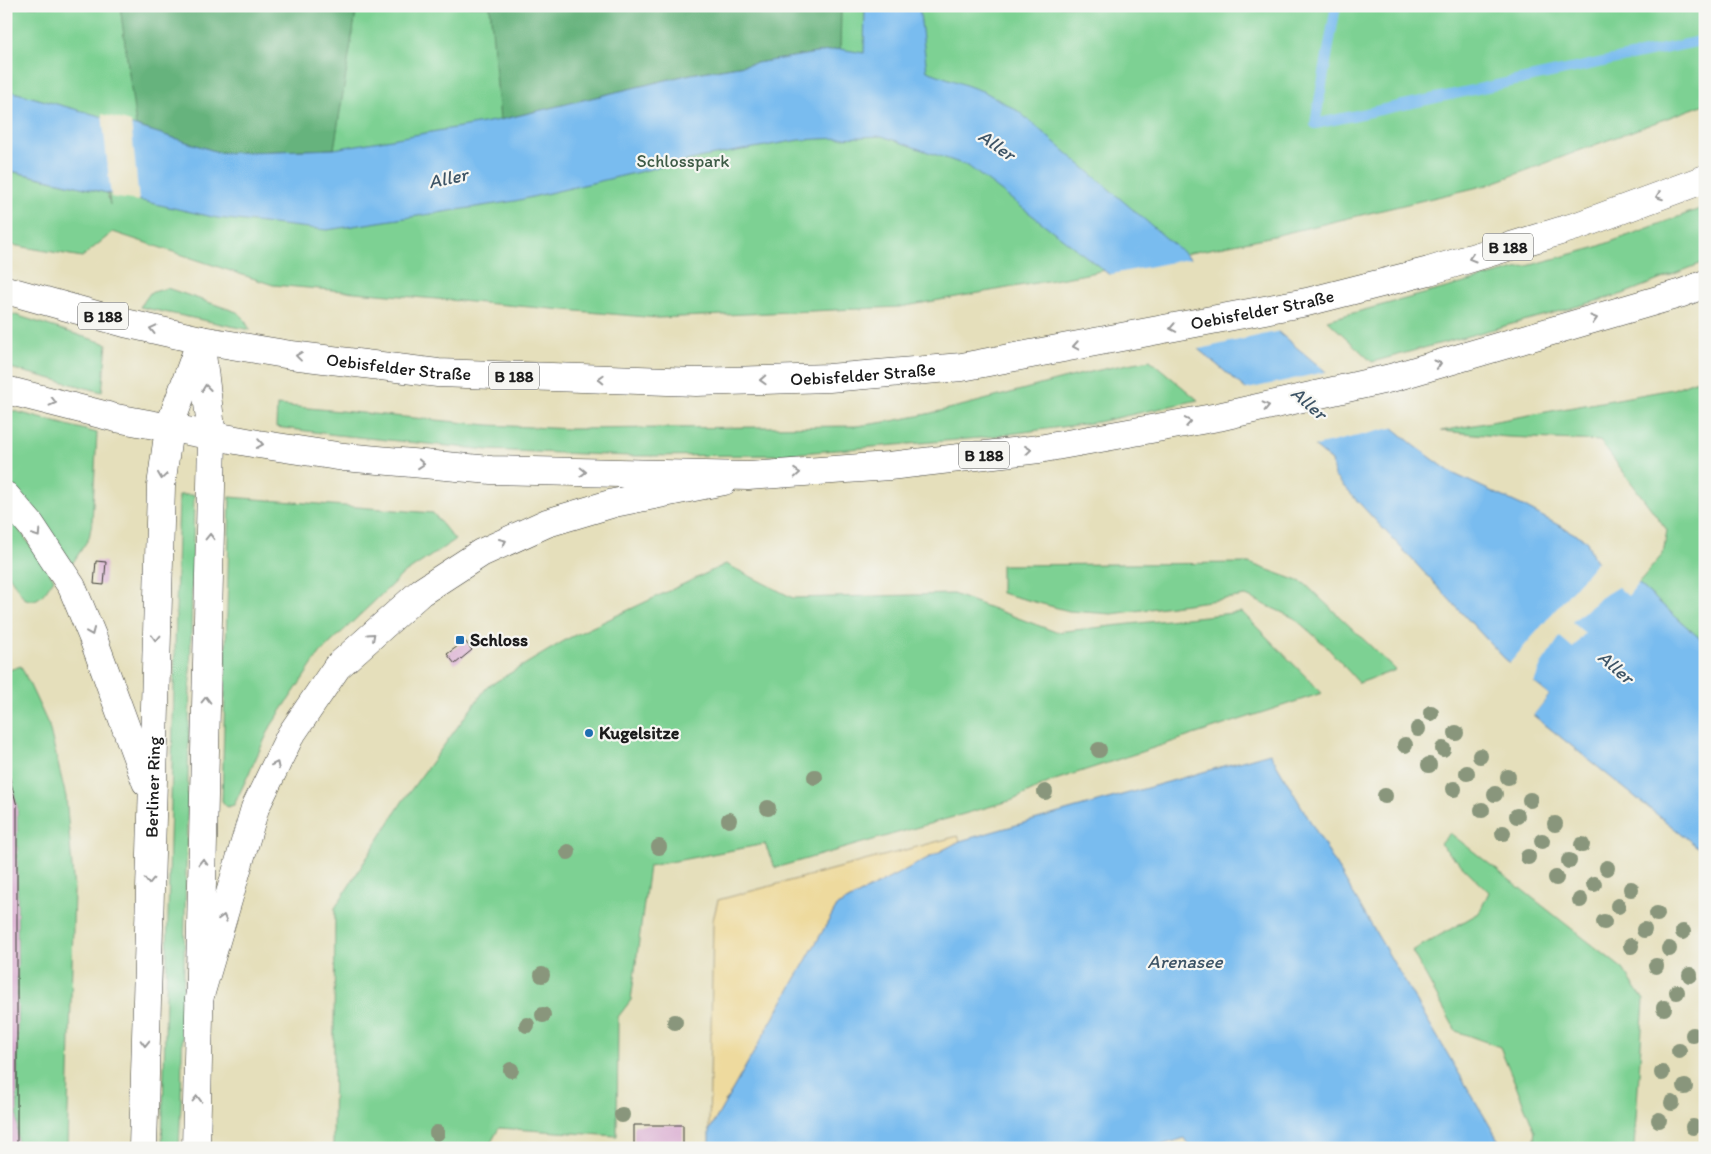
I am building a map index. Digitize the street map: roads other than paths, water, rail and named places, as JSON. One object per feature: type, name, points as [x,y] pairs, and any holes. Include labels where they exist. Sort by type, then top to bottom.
[{"type":"main road","name":"Oebisfelder Straße","points":[[6,290],[125,323],[201,340],[291,355],[438,373],[696,382],[830,378],[962,367],[1307,302],[1430,271],[1580,225],[1705,179]]},
{"type":"main road","name":"B 188","points":[[6,390],[116,418],[212,436],[344,457],[491,470],[748,476],[890,466],[1040,449],[1218,417],[1391,378],[1682,293],[1705,284]]},
{"type":"main road","name":"Berliner Ring","points":[[143,1148],[151,797],[161,486],[169,428],[201,340]]},
{"type":"main road","points":[[196,1148],[212,436],[201,340]]},
{"type":"main road","points":[[199,999],[254,808],[290,736],[337,667],[421,592],[480,552],[547,523],[614,503],[748,476]]},
{"type":"main road","points":[[6,496],[32,525],[72,587],[93,638],[151,797]]},
{"type":"water","name":"Aller","points":[[865,6],[919,6],[927,71],[985,92],[1018,111],[1187,256],[1415,446],[1452,473],[1523,506],[1586,540],[1595,560],[1628,585],[1638,583],[1705,643],[1705,853],[1533,715],[1549,695],[1504,658],[1334,476],[1332,461],[1101,268],[968,166],[882,136],[799,140],[703,157],[515,201],[327,230],[217,218],[6,170],[6,90],[136,126],[221,153],[334,149],[500,120],[691,74],[840,49],[864,53]]},
{"type":"water","name":"Arenasee","points":[[1270,753],[1503,1148],[1191,1148],[1185,1138],[1151,1148],[709,1148],[709,1131],[837,906],[960,841]]},
{"type":"waterway","points":[[1336,6],[1315,124],[1705,40]]},
{"type":"place","name":"Schloss","points":[[460,640]]},
{"type":"place","name":"Kugelsitze","points":[[589,733]]},
{"type":"park label","name":"Schlosspark","points":[[683,161]]}]
